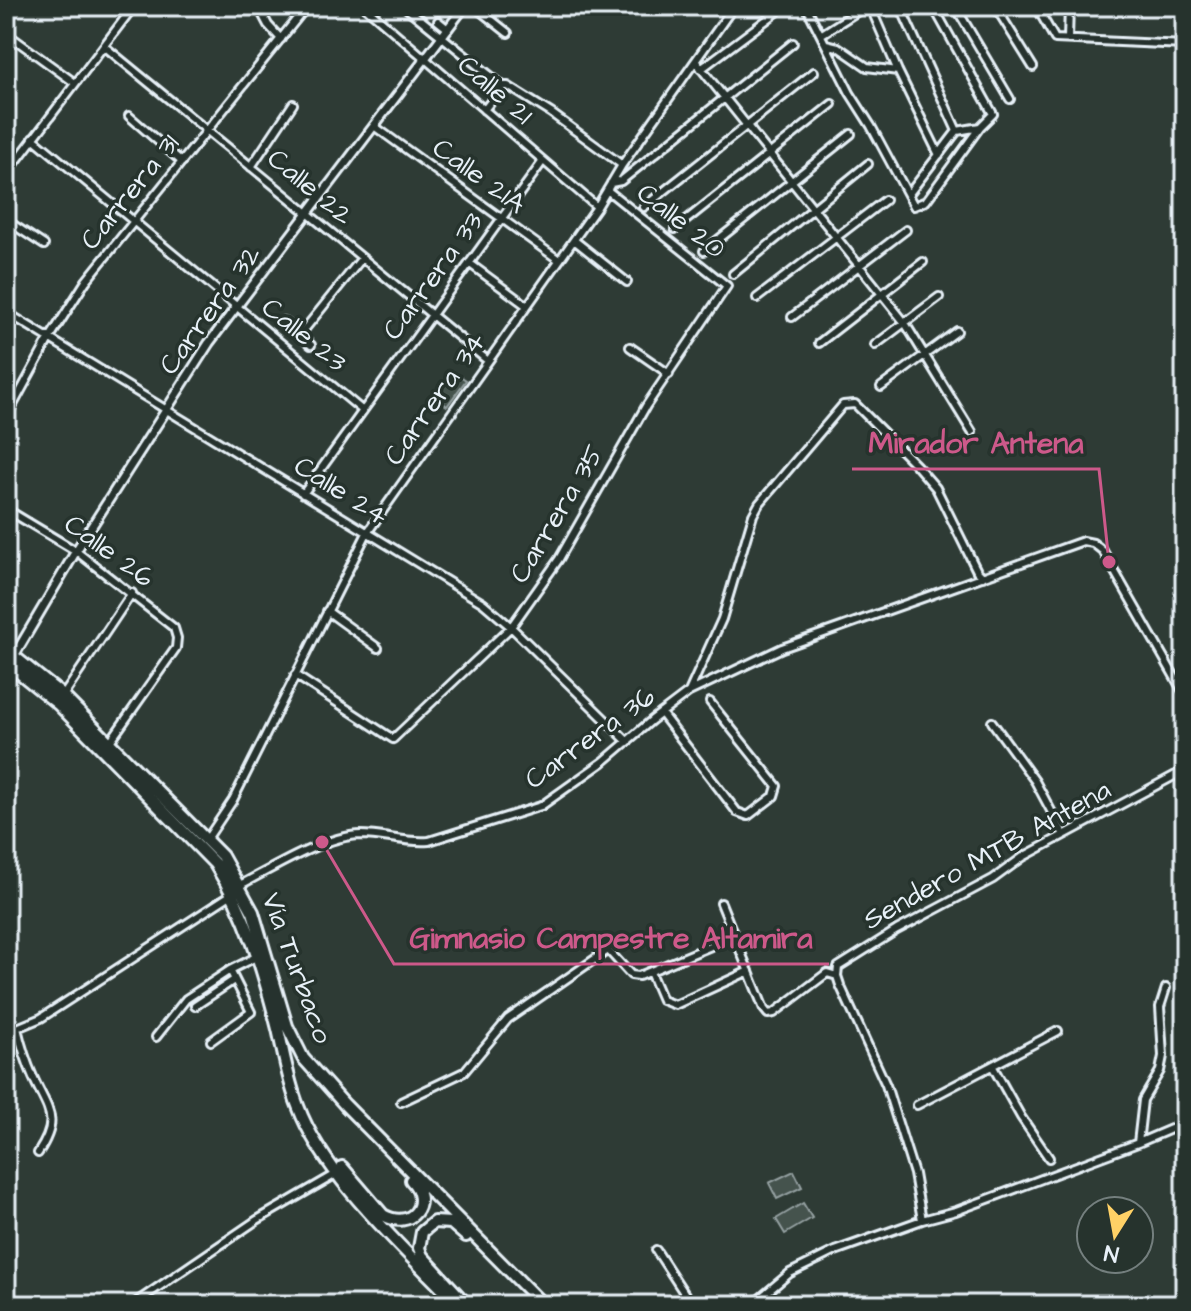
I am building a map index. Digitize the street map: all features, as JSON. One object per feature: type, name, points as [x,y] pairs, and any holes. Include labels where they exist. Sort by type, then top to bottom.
[{"type":"highway","name":"Vía Turbaco","points":[[9,656],[63,696],[207,839],[261,933],[287,1026],[303,1058],[345,1105],[543,1305]]},
{"type":"highway","name":"Vía Turbaco","points":[[9,656],[201,848],[237,890],[258,956],[294,1095],[310,1133],[365,1208],[458,1305]]},
{"type":"highway","points":[[323,1153],[338,1163],[383,1215],[398,1221],[408,1219],[420,1205],[419,1188],[347,1117],[345,1105]]},
{"type":"highway","points":[[467,1305],[422,1256],[419,1239],[427,1226],[434,1222],[451,1223],[499,1271],[509,1271]]},
{"type":"street","points":[[6,175],[134,6]]},
{"type":"street","name":"Carrera 31","points":[[7,413],[86,281],[307,6]]},
{"type":"street","name":"Calle 21","points":[[364,6],[597,207]]},
{"type":"street","points":[[404,6],[503,86],[508,86],[551,113],[622,165]]},
{"type":"street","name":"Carrera 32","points":[[9,656],[235,308],[465,6]]},
{"type":"street","points":[[474,6],[508,33]]},
{"type":"street","name":"Carrera 34","points":[[207,839],[233,800],[367,533],[597,207],[622,165],[734,6]]},
{"type":"street","points":[[806,6],[850,93],[914,206],[926,201],[993,114],[935,9],[946,6]]},
{"type":"street","points":[[822,34],[852,10],[868,6],[939,155]]},
{"type":"street","points":[[900,6],[957,131]]},
{"type":"street","points":[[955,6],[1010,99]]},
{"type":"street","points":[[995,6],[1033,67]]},
{"type":"street","points":[[1036,6],[1055,39],[1185,45]]},
{"type":"street","points":[[1068,39],[1069,6]]},
{"type":"street","points":[[1150,6],[1185,8]]},
{"type":"street","points":[[259,8],[268,25],[281,39]]},
{"type":"street","points":[[701,69],[777,12]]},
{"type":"street","points":[[438,21],[448,29]]},
{"type":"street","points":[[6,33],[75,83]]},
{"type":"street","points":[[609,187],[621,181],[723,96],[793,43]]},
{"type":"street","points":[[826,44],[838,47],[867,67],[898,71]]},
{"type":"street","name":"Calle 22","points":[[104,46],[488,361]]},
{"type":"street","points":[[696,62],[905,323],[972,432]]},
{"type":"street","points":[[644,207],[814,72]]},
{"type":"street","points":[[484,110],[503,86]]},
{"type":"street","points":[[251,167],[293,104]]},
{"type":"street","points":[[675,229],[832,104]]},
{"type":"street","points":[[129,116],[182,162]]},
{"type":"street","name":"Calle 21A","points":[[374,126],[559,260]]},
{"type":"street","points":[[908,195],[957,131],[980,127]]},
{"type":"street","points":[[704,251],[851,134]]},
{"type":"street","name":"Calle 23","points":[[33,138],[363,411]]},
{"type":"street","name":"Carrera 33","points":[[303,494],[543,161]]},
{"type":"street","points":[[733,274],[868,164]]},
{"type":"street","name":"Calle 20","points":[[609,187],[727,286]]},
{"type":"street","points":[[757,298],[885,200]]},
{"type":"street","points":[[6,220],[44,245]]},
{"type":"street","points":[[792,317],[906,230]]},
{"type":"street","points":[[574,240],[627,282]]},
{"type":"street","points":[[300,335],[362,258]]},
{"type":"street","points":[[819,343],[923,262]]},
{"type":"street","points":[[469,263],[527,306]]},
{"type":"street","name":"Carrera 35","points":[[295,675],[393,739],[511,627],[559,559],[646,406],[727,286]]},
{"type":"street","points":[[875,345],[939,297]]},
{"type":"street","name":"Calle 24","points":[[6,312],[483,603],[628,742]]},
{"type":"street","points":[[284,321],[311,345]]},
{"type":"street","points":[[881,387],[957,331]]},
{"type":"street","points":[[630,347],[669,374]]},
{"type":"street","points":[[689,692],[722,619],[759,504],[843,405],[849,402],[855,404],[936,488],[977,571],[983,577]]},
{"type":"street","name":"Calle 26","points":[[6,509],[76,551],[174,628],[176,648],[109,743]]},
{"type":"street","points":[[689,692],[782,648],[1083,541],[1093,543],[1103,551],[1185,695]]},
{"type":"street","points":[[63,696],[132,593]]},
{"type":"street","points":[[327,611],[378,648]]},
{"type":"street","name":"Carrera 36","points":[[237,890],[338,839],[360,835],[412,843],[429,841],[541,806],[689,692]]},
{"type":"street","points":[[661,713],[737,812],[748,816],[774,796],[777,786],[710,702]]},
{"type":"street","points":[[992,722],[1035,781],[1064,835]]},
{"type":"street","name":"Sendero MTB Antena","points":[[749,971],[768,1014],[774,1013],[827,973],[837,976],[838,967],[851,958],[993,879],[1023,857],[1185,770]]},
{"type":"street","points":[[6,1029],[41,1018],[237,890]]},
{"type":"street","points":[[650,972],[662,1000],[675,1005],[749,971],[721,903]]},
{"type":"street","points":[[401,1102],[464,1072],[508,1019],[608,950],[631,975],[650,972],[735,936]]},
{"type":"street","points":[[156,1037],[186,999],[258,956]]},
{"type":"street","points":[[211,1041],[251,1012],[230,970]]},
{"type":"street","points":[[837,976],[886,1085],[914,1174],[922,1220]]},
{"type":"street","points":[[195,1006],[234,980]]},
{"type":"street","points":[[1138,1143],[1143,1100],[1160,1071],[1163,1056],[1160,1007],[1166,988]]},
{"type":"street","points":[[17,1028],[32,1076],[50,1112],[49,1137],[38,1153]]},
{"type":"street","points":[[917,1105],[1058,1031]]},
{"type":"street","points":[[993,1067],[1049,1158]]},
{"type":"street","points":[[752,1305],[790,1273],[815,1260],[922,1220],[956,1211],[1185,1123]]},
{"type":"street","points":[[132,1305],[257,1220],[338,1173]]},
{"type":"street","points":[[656,1250],[692,1305]]},
{"type":"shaded area","points":[[453,371],[466,380],[447,406],[435,397]]},
{"type":"shaded area","points":[[794,1171],[802,1187],[777,1199],[769,1183]]},
{"type":"shaded area","points":[[803,1203],[812,1218],[785,1234],[776,1219]]},
{"type":"place","name":"Mirador Antena","points":[[1109,562]]},
{"type":"place","name":"Gimnasio Campestre Altamira","points":[[322,842]]}]
